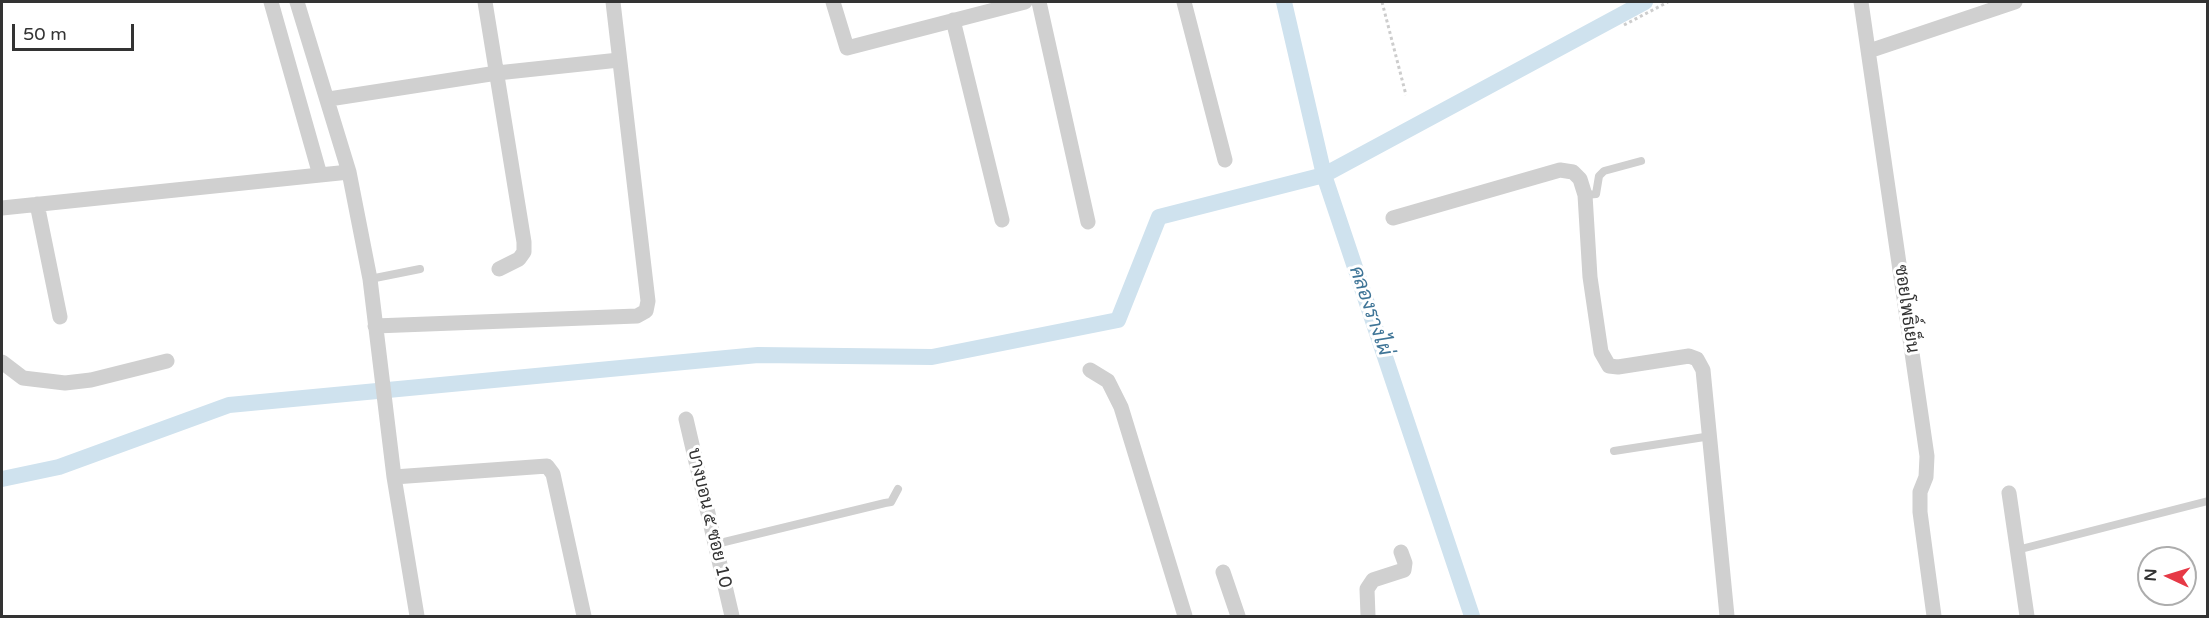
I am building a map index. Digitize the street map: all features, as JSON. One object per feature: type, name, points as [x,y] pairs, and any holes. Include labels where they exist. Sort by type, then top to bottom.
[{"type":"street","points":[[271,2],[320,175]]},
{"type":"street","points":[[297,2],[329,99],[349,172],[370,279],[377,354],[394,477],[417,616]]},
{"type":"street","points":[[485,2],[524,252],[519,259],[499,269]]},
{"type":"street","points":[[375,326],[637,316],[646,311],[648,301],[613,2]]},
{"type":"street","points":[[833,2],[847,48],[1025,2]]},
{"type":"street","points":[[1040,2],[1088,222]]},
{"type":"street","points":[[1184,2],[1225,160]]},
{"type":"street","name":"ซอยโพธิ์เย็น","points":[[1861,2],[1927,456],[1926,477],[1920,492],[1920,512],[1934,616]]},
{"type":"street","points":[[1869,51],[2015,2]]},
{"type":"street","points":[[952,20],[1002,220]]},
{"type":"street","points":[[329,99],[497,73],[619,60]]},
{"type":"street","points":[[1393,218],[1560,170],[1573,172],[1580,179],[1585,195],[1590,277],[1600,352],[1609,366],[1618,368],[1689,356],[1697,359],[1703,370],[1727,616]]},
{"type":"street","points":[[2,208],[349,172]]},
{"type":"street","points":[[37,204],[60,317]]},
{"type":"street","points":[[2,363],[23,378],[65,383],[91,380],[167,361]]},
{"type":"street","points":[[1090,370],[1108,381],[1121,407],[1185,616]]},
{"type":"street","name":"บางบอน ๕ ซอย 10","points":[[686,419],[732,616]]},
{"type":"street","points":[[394,477],[548,466],[553,474],[585,616]]},
{"type":"street","points":[[2008,493],[2027,616]]},
{"type":"street","points":[[1368,616],[1367,589],[1373,580],[1404,570],[1405,563],[1401,552]]},
{"type":"street","points":[[1223,572],[1236,616]]},
{"type":"lane","points":[[1585,195],[1596,194],[1599,176],[1604,171],[1641,161]]},
{"type":"lane","points":[[370,279],[420,269]]},
{"type":"lane","points":[[1614,450],[1711,436]]},
{"type":"lane","points":[[716,544],[891,502],[898,489]]},
{"type":"lane","points":[[2017,550],[2208,501]]},
{"type":"path","points":[[1382,2],[1406,95]]},
{"type":"path","points":[[1624,25],[1668,2]]},
{"type":"waterway","name":"คลองรางไผ่","points":[[1284,2],[1324,175],[1472,616]]},
{"type":"waterway","points":[[2,479],[59,467],[229,405],[758,355],[932,357],[1118,320],[1159,217],[1324,175],[1645,2]]}]
